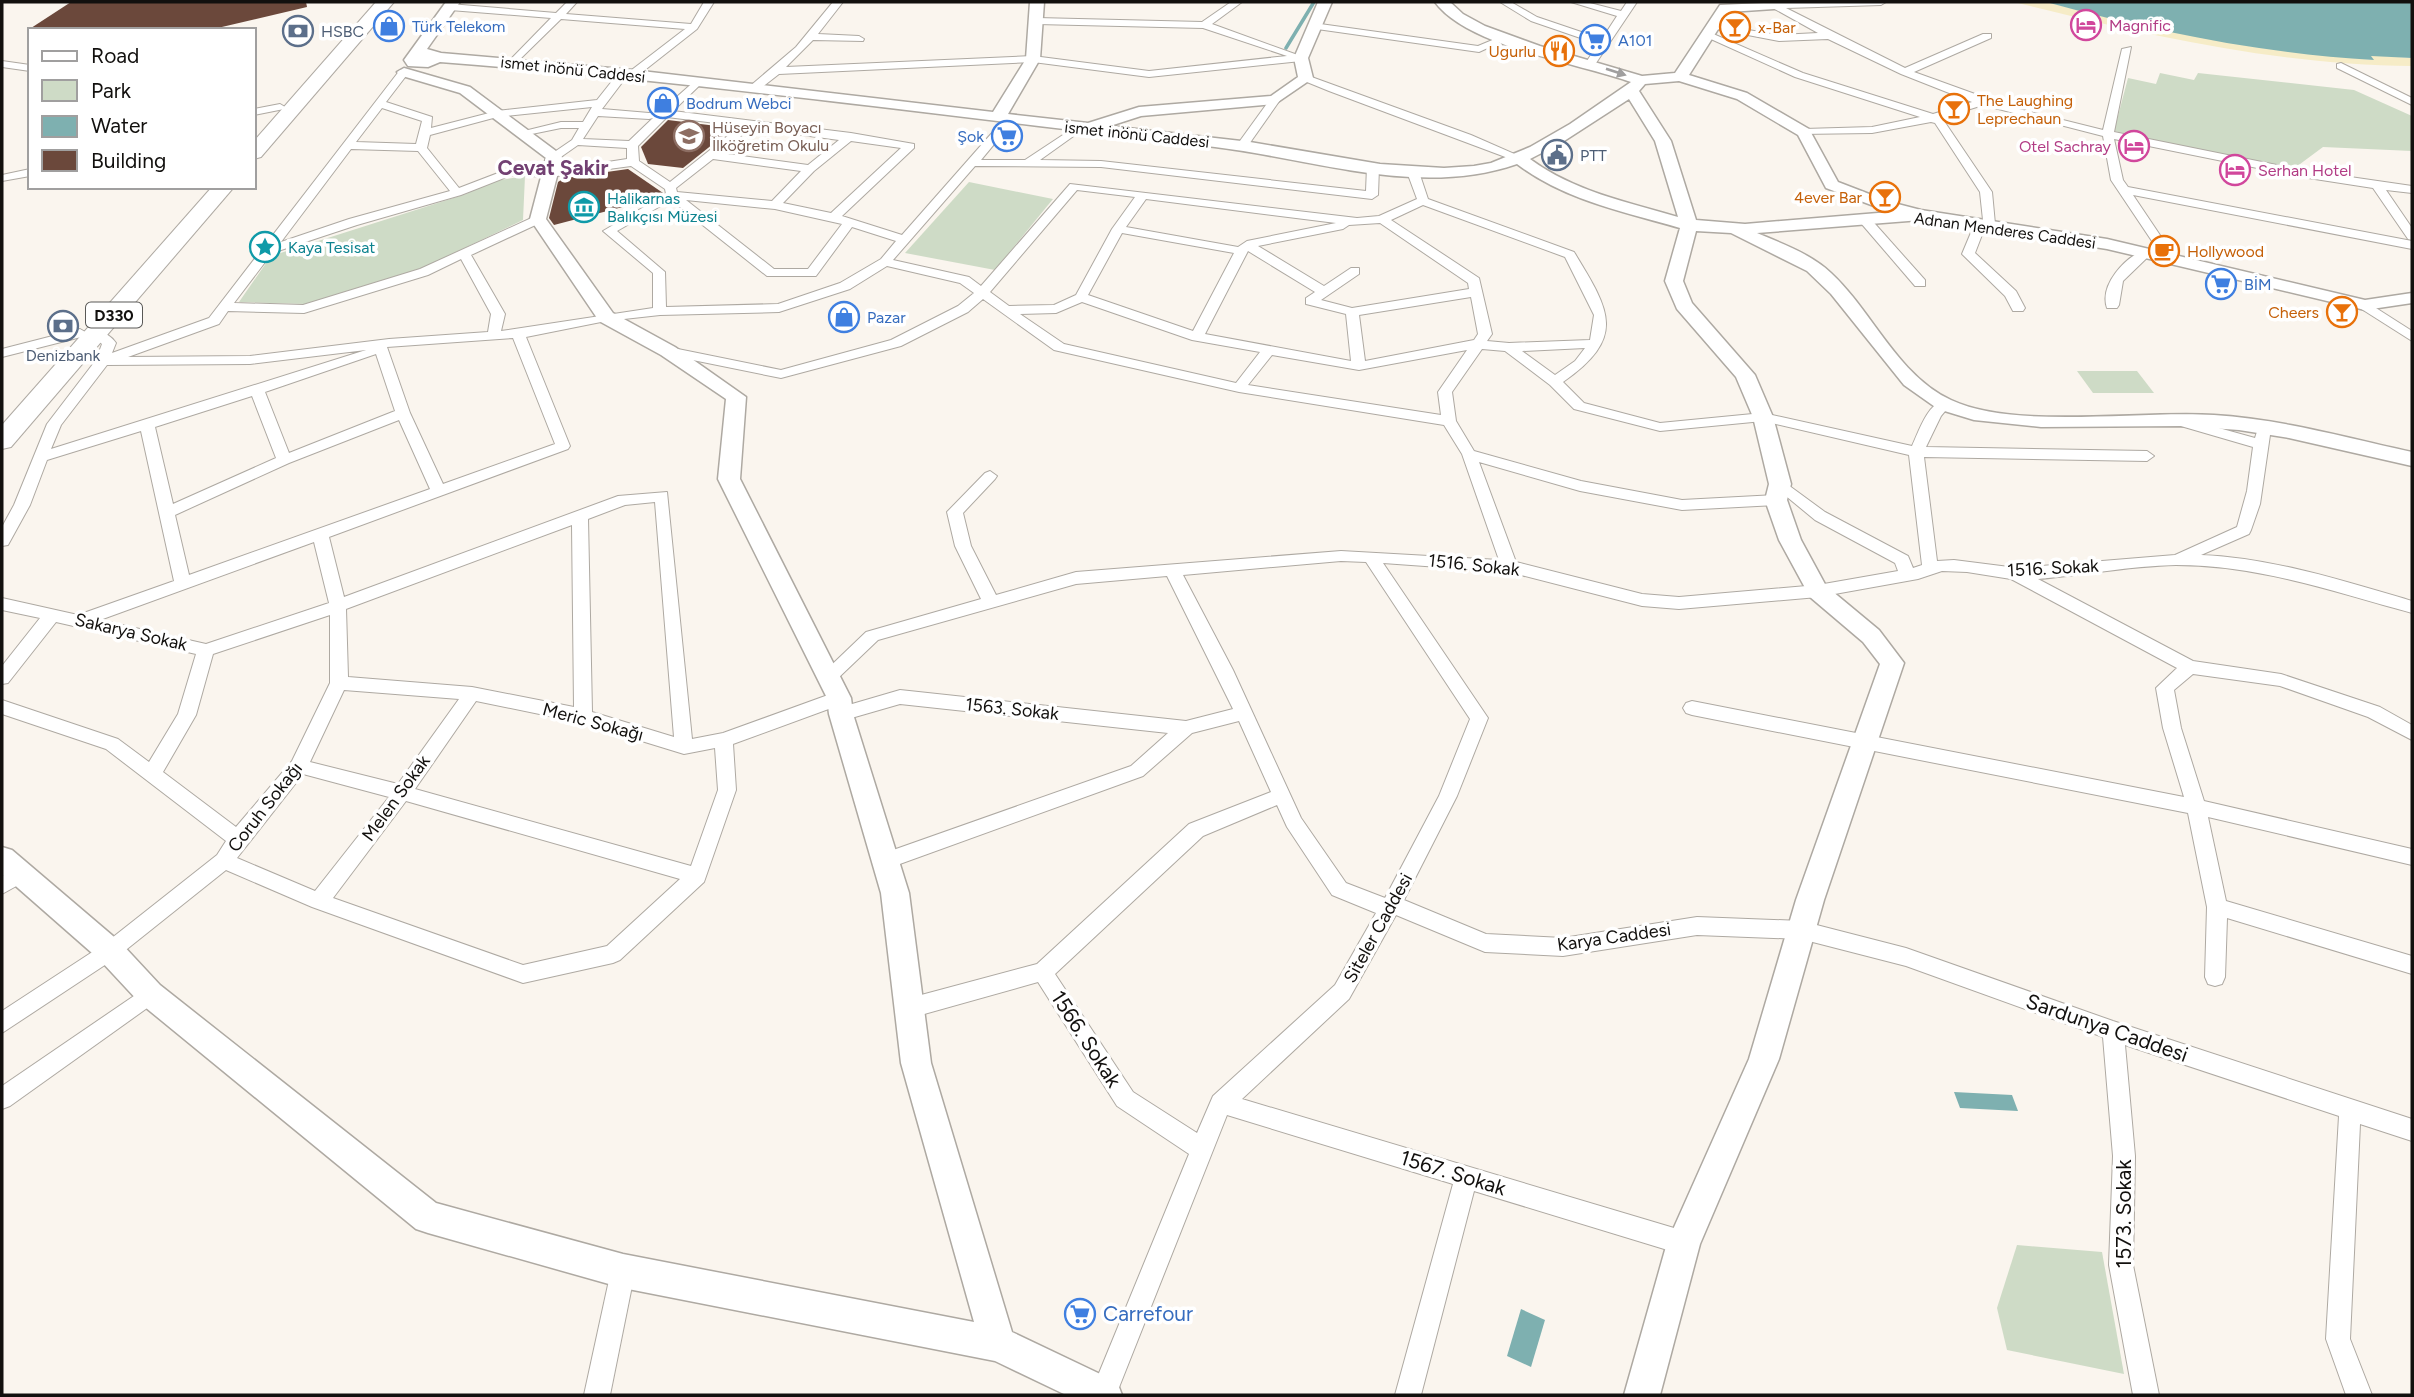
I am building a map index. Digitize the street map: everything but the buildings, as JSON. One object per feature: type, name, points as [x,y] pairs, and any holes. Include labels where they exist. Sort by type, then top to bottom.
[{"type":"highway","points":[[256,134],[372,2]]},
{"type":"highway","points":[[256,151],[385,2]]},
{"type":"highway","name":"D330","points":[[2,442],[206,189]]},
{"type":"highway","name":"D330","points":[[2,419],[62,352],[89,333],[223,189]]},
{"type":"street","points":[[514,62],[572,2]]},
{"type":"street","points":[[709,2],[694,27],[628,74],[597,108],[576,142],[551,166],[538,219],[606,317],[668,351],[736,397],[730,479],[829,676],[840,706],[895,894],[916,1063],[998,1344]]},
{"type":"street","points":[[754,89],[813,37],[838,2]]},
{"type":"street","points":[[103,361],[250,360],[405,342],[518,334],[606,317],[660,311],[779,308],[845,286],[885,262],[971,163],[1004,118],[1033,59],[1037,2]]},
{"type":"street","points":[[1204,25],[1237,2]]},
{"type":"street","points":[[1306,78],[1301,58],[1325,2]]},
{"type":"street","points":[[1442,2],[1449,10],[1502,39],[1590,64],[1636,86],[1663,141],[1689,225],[1674,281],[1676,292],[1683,306],[1745,375],[1763,417],[1790,540],[1818,591],[1871,636],[1892,663],[1801,930],[1764,1059],[1684,1243],[1642,1395]]},
{"type":"street","points":[[1576,2],[1624,15]]},
{"type":"street","points":[[1590,64],[1632,2]]},
{"type":"street","points":[[1881,2],[1726,5],[1680,77],[1742,96],[1804,132],[1872,130],[1933,118],[1982,102]]},
{"type":"street","points":[[1509,3],[1534,19],[1605,43]]},
{"type":"street","points":[[103,361],[214,321],[380,104],[422,60],[451,4],[694,27]]},
{"type":"street","points":[[1775,4],[1827,36],[1905,72],[1982,102],[2108,134],[2294,172],[2412,189]]},
{"type":"street","points":[[1037,21],[1204,25],[1301,58]]},
{"type":"street","points":[[1313,26],[1479,49],[1502,39]]},
{"type":"street","points":[[1709,31],[1779,38],[1827,36]]},
{"type":"street","points":[[1709,31],[1799,75],[1939,121],[1986,192],[1985,223],[1968,254],[2011,294],[2018,308]]},
{"type":"street","points":[[1905,72],[1987,36]]},
{"type":"street","points":[[813,37],[859,39]]},
{"type":"street","points":[[2127,49],[2108,134],[2117,180],[2170,258]]},
{"type":"street","name":"ismet inönü Caddesi","points":[[422,60],[456,58],[628,74],[1243,145],[1413,172],[1471,172],[1499,167],[1520,159],[1636,86],[1680,77]]},
{"type":"street","points":[[777,71],[1033,59],[1149,74],[1301,58]]},
{"type":"street","points":[[422,60],[522,133],[551,166]]},
{"type":"street","points":[[2,64],[28,68]]},
{"type":"street","points":[[2341,66],[2412,102]]},
{"type":"street","points":[[1243,145],[1275,100],[1306,78]]},
{"type":"street","points":[[1306,78],[1394,113],[1477,140],[1520,159]]},
{"type":"street","points":[[576,142],[632,145],[697,82]]},
{"type":"street","points":[[1027,164],[1081,128],[1139,112],[1275,100]]},
{"type":"street","points":[[380,104],[428,119],[421,148]]},
{"type":"street","points":[[256,112],[280,107]]},
{"type":"street","points":[[424,133],[497,114],[597,108],[649,116],[664,113],[751,123],[910,146],[834,217]]},
{"type":"street","points":[[660,311],[659,272],[609,231],[671,191],[751,123]]},
{"type":"street","points":[[522,133],[561,125],[587,125]]},
{"type":"street","points":[[1804,132],[1832,185],[1863,199],[1921,215]]},
{"type":"street","points":[[775,205],[810,169],[851,136]]},
{"type":"street","points":[[348,145],[421,148],[457,193]]},
{"type":"street","points":[[632,145],[634,162]]},
{"type":"street","points":[[712,155],[810,169]]},
{"type":"street","name":"Adnan Menderes Caddesi","points":[[1520,159],[1544,177],[1588,196],[1689,225],[1734,229],[1921,215],[1985,223],[2146,253],[2365,304],[2412,298]]},
{"type":"street","points":[[268,250],[353,222],[457,193],[512,171],[551,166],[634,162],[771,273],[812,273],[849,223]]},
{"type":"street","points":[[971,163],[1101,164],[1372,195],[1373,167]]},
{"type":"street","points":[[2,178],[28,172]]},
{"type":"street","points":[[1413,172],[1423,201]]},
{"type":"street","points":[[668,351],[780,374],[896,343],[963,309],[983,292],[1074,186],[1357,222]]},
{"type":"street","points":[[2377,186],[2412,236]]},
{"type":"street","points":[[2123,190],[2412,245]]},
{"type":"street","points":[[671,191],[775,205],[834,217],[904,240]]},
{"type":"street","points":[[1007,310],[1056,309],[1082,296],[1118,229],[1144,194]]},
{"type":"street","points":[[1197,337],[1244,248],[1357,222],[1382,219],[1423,201],[1570,255],[1601,314],[1600,331],[1595,344],[1580,364],[1555,382]]},
{"type":"street","points":[[225,307],[304,309],[424,272],[538,219]]},
{"type":"street","points":[[1382,219],[1474,281],[1485,334],[1445,392],[1449,421],[1469,454],[1510,566]]},
{"type":"street","points":[[1864,219],[1920,282]]},
{"type":"street","points":[[1118,229],[1244,248],[1324,292]]},
{"type":"street","points":[[1734,229],[1797,257],[1823,275],[1918,388],[1944,404],[2005,418],[2216,421],[2262,436],[2412,458]]},
{"type":"street","points":[[2112,305],[2111,291],[2115,278],[2146,253]]},
{"type":"street","points":[[464,254],[498,314],[495,335]]},
{"type":"street","points":[[885,262],[964,280],[1059,347],[1239,388],[1449,421]]},
{"type":"street","points":[[1355,271],[1311,301],[1352,312],[1476,292]]},
{"type":"street","points":[[1082,296],[1197,337],[1359,366],[1476,344],[1509,347],[1595,344]]},
{"type":"street","points":[[2365,304],[2412,337]]},
{"type":"street","points":[[1352,312],[1359,366]]},
{"type":"street","points":[[2,353],[89,333],[109,343],[103,361],[54,424],[22,505],[2,541]]},
{"type":"street","points":[[80,621],[563,446],[518,334]]},
{"type":"street","points":[[42,457],[405,342]]},
{"type":"street","points":[[1509,347],[1555,382],[1579,406],[1660,427],[1763,417],[1916,452],[2147,456]]},
{"type":"street","points":[[381,349],[403,413],[439,491]]},
{"type":"street","points":[[17,351],[62,352]]},
{"type":"street","points":[[1239,388],[1269,351]]},
{"type":"street","points":[[257,390],[284,460]]},
{"type":"street","points":[[1930,566],[1916,452],[1935,414],[1944,404]]},
{"type":"street","points":[[167,513],[284,460],[403,413]]},
{"type":"street","points":[[147,425],[183,583]]},
{"type":"street","points":[[2176,560],[2243,530],[2251,513],[2258,483],[2262,436]]},
{"type":"street","points":[[1469,454],[1580,486],[1682,505],[1778,492],[1902,559],[1907,575]]},
{"type":"street","points":[[937,513],[955,512],[990,476]]},
{"type":"street","name":"Sakarya Sokak","points":[[2,604],[206,649],[338,606],[623,500],[662,496],[684,747]]},
{"type":"street","points":[[955,512],[962,546],[991,602]]},
{"type":"street","points":[[580,517],[583,716]]},
{"type":"street","name":"Coruh Sokağı","points":[[2,1023],[110,951],[224,861],[238,839],[299,766],[339,683],[338,606],[320,534]]},
{"type":"street","name":"1516. Sokak","points":[[829,676],[872,636],[1076,578],[1341,556],[1371,557],[1510,566],[1642,600],[1679,603],[1818,591],[1907,575],[1930,566],[1969,565],[2015,574],[2176,560]]},
{"type":"street","name":"Siteler Caddesi","points":[[1103,1395],[1221,1103],[1342,992],[1391,907],[1448,796],[1479,718],[1371,557]]},
{"type":"street","points":[[2176,560],[2250,564],[2298,573],[2412,607]]},
{"type":"street","name":"Karya Caddesi","points":[[1173,571],[1224,670],[1294,822],[1339,889],[1485,943],[1563,947],[1697,926],[1801,930]]},
{"type":"street","points":[[2015,574],[2190,667],[2281,680],[2374,712],[2412,733]]},
{"type":"street","points":[[2,678],[52,615]]},
{"type":"street","points":[[152,774],[187,715],[206,649]]},
{"type":"street","points":[[2190,667],[2165,688],[2172,728],[2196,807],[2217,907],[2215,977]]},
{"type":"street","name":"Meric Sokağı","points":[[339,683],[472,694],[583,716],[684,747],[724,740],[840,706]]},
{"type":"street","name":"Melen Sokak","points":[[319,901],[402,793],[472,694]]},
{"type":"street","name":"1563. Sokak","points":[[840,706],[900,696],[1186,728]]},
{"type":"street","points":[[2,707],[112,744],[238,839]]},
{"type":"street","points":[[1692,708],[2196,807],[2412,857]]},
{"type":"street","points":[[886,861],[1137,771],[1186,728],[1243,713]]},
{"type":"street","points":[[224,861],[319,901],[523,974],[613,954],[697,876],[727,790],[724,740]]},
{"type":"street","points":[[299,766],[697,876]]},
{"type":"street","points":[[910,1008],[1044,972],[1196,830],[1283,795]]},
{"type":"street","points":[[9,872],[110,951],[150,994],[428,1217],[623,1271],[998,1344],[1103,1395]]},
{"type":"street","points":[[2217,907],[2412,965]]},
{"type":"street","name":"Sardunya Caddesi","points":[[1801,930],[1906,957],[2113,1031],[2412,1130]]},
{"type":"street","name":"1566. Sokak","points":[[1044,972],[1076,1027],[1125,1099],[1201,1149],[1221,1103]]},
{"type":"street","points":[[2,1099],[150,994]]},
{"type":"street","name":"1573. Sokak","points":[[2113,1031],[2124,1156],[2121,1265],[2146,1395]]},
{"type":"street","name":"1567. Sokak","points":[[1221,1103],[1684,1243]]},
{"type":"street","points":[[2350,1110],[2338,1339],[2359,1395]]},
{"type":"street","points":[[1408,1395],[1466,1177]]},
{"type":"street","points":[[597,1395],[623,1271]]},
{"type":"green space","points":[[2160,73],[2194,80],[2198,73],[2354,90],[2412,116],[2412,151],[2323,147],[2292,170],[2114,131],[2128,78],[2156,84]]},
{"type":"green space","points":[[525,176],[523,220],[425,267],[305,304],[239,302],[271,256],[466,194],[488,182]]},
{"type":"green space","points":[[969,182],[1053,199],[995,270],[905,253]]},
{"type":"green space","points":[[2077,371],[2137,371],[2154,393],[2093,393]]},
{"type":"green space","points":[[2017,1245],[2102,1252],[2124,1374],[2007,1350],[1997,1308]]},
{"type":"sand","points":[[2014,2],[2046,2],[2141,26],[2254,47],[2373,60],[2370,55],[2412,58],[2412,66],[2311,60],[2212,46]]},
{"type":"water","points":[[2046,2],[2412,2],[2412,58],[2371,56],[2374,60],[2250,47],[2168,32]]},
{"type":"water","points":[[1954,1092],[2012,1095],[2018,1111],[1960,1108]]},
{"type":"water","points":[[1521,1309],[1545,1320],[1531,1367],[1507,1356]]},
{"type":"waterway","points":[[1286,48],[1314,2]]},
{"type":"place","name":"Magnific","points":[[2086,25]]},
{"type":"place","name":"Türk Telekom","points":[[389,26]]},
{"type":"place","name":"x-Bar","points":[[1735,27]]},
{"type":"place","name":"HSBC","points":[[298,31]]},
{"type":"place","name":"A101","points":[[1595,40]]},
{"type":"place","name":"Ugurlu","points":[[1559,51]]},
{"type":"place","name":"Bodrum Webci","points":[[663,103]]},
{"type":"place","name":"The Laughing Leprechaun","points":[[1954,109]]},
{"type":"place","name":"Hüseyin Boyacı İlköğretim Okulu","points":[[689,136]]},
{"type":"place","name":"Şok","points":[[1007,136]]},
{"type":"place","name":"Otel Sachray","points":[[2134,146]]},
{"type":"place","name":"PTT","points":[[1557,155]]},
{"type":"place","name":"Serhan Hotel","points":[[2235,170]]},
{"type":"place","name":"4ever Bar","points":[[1885,197]]},
{"type":"place","name":"Halikarnas Balıkçısı Müzesi","points":[[584,207]]},
{"type":"place","name":"Kaya Tesisat","points":[[265,247]]},
{"type":"place","name":"Hollywood","points":[[2164,251]]},
{"type":"place","name":"BİM","points":[[2221,284]]},
{"type":"place","name":"Cheers","points":[[2342,312]]},
{"type":"place","name":"Pazar","points":[[844,317]]},
{"type":"place","name":"Denizbank","points":[[63,326]]},
{"type":"place","name":"Carrefour","points":[[1080,1314]]},
{"type":"district","name":"Cevat Şakir","points":[[553,168]]}]
